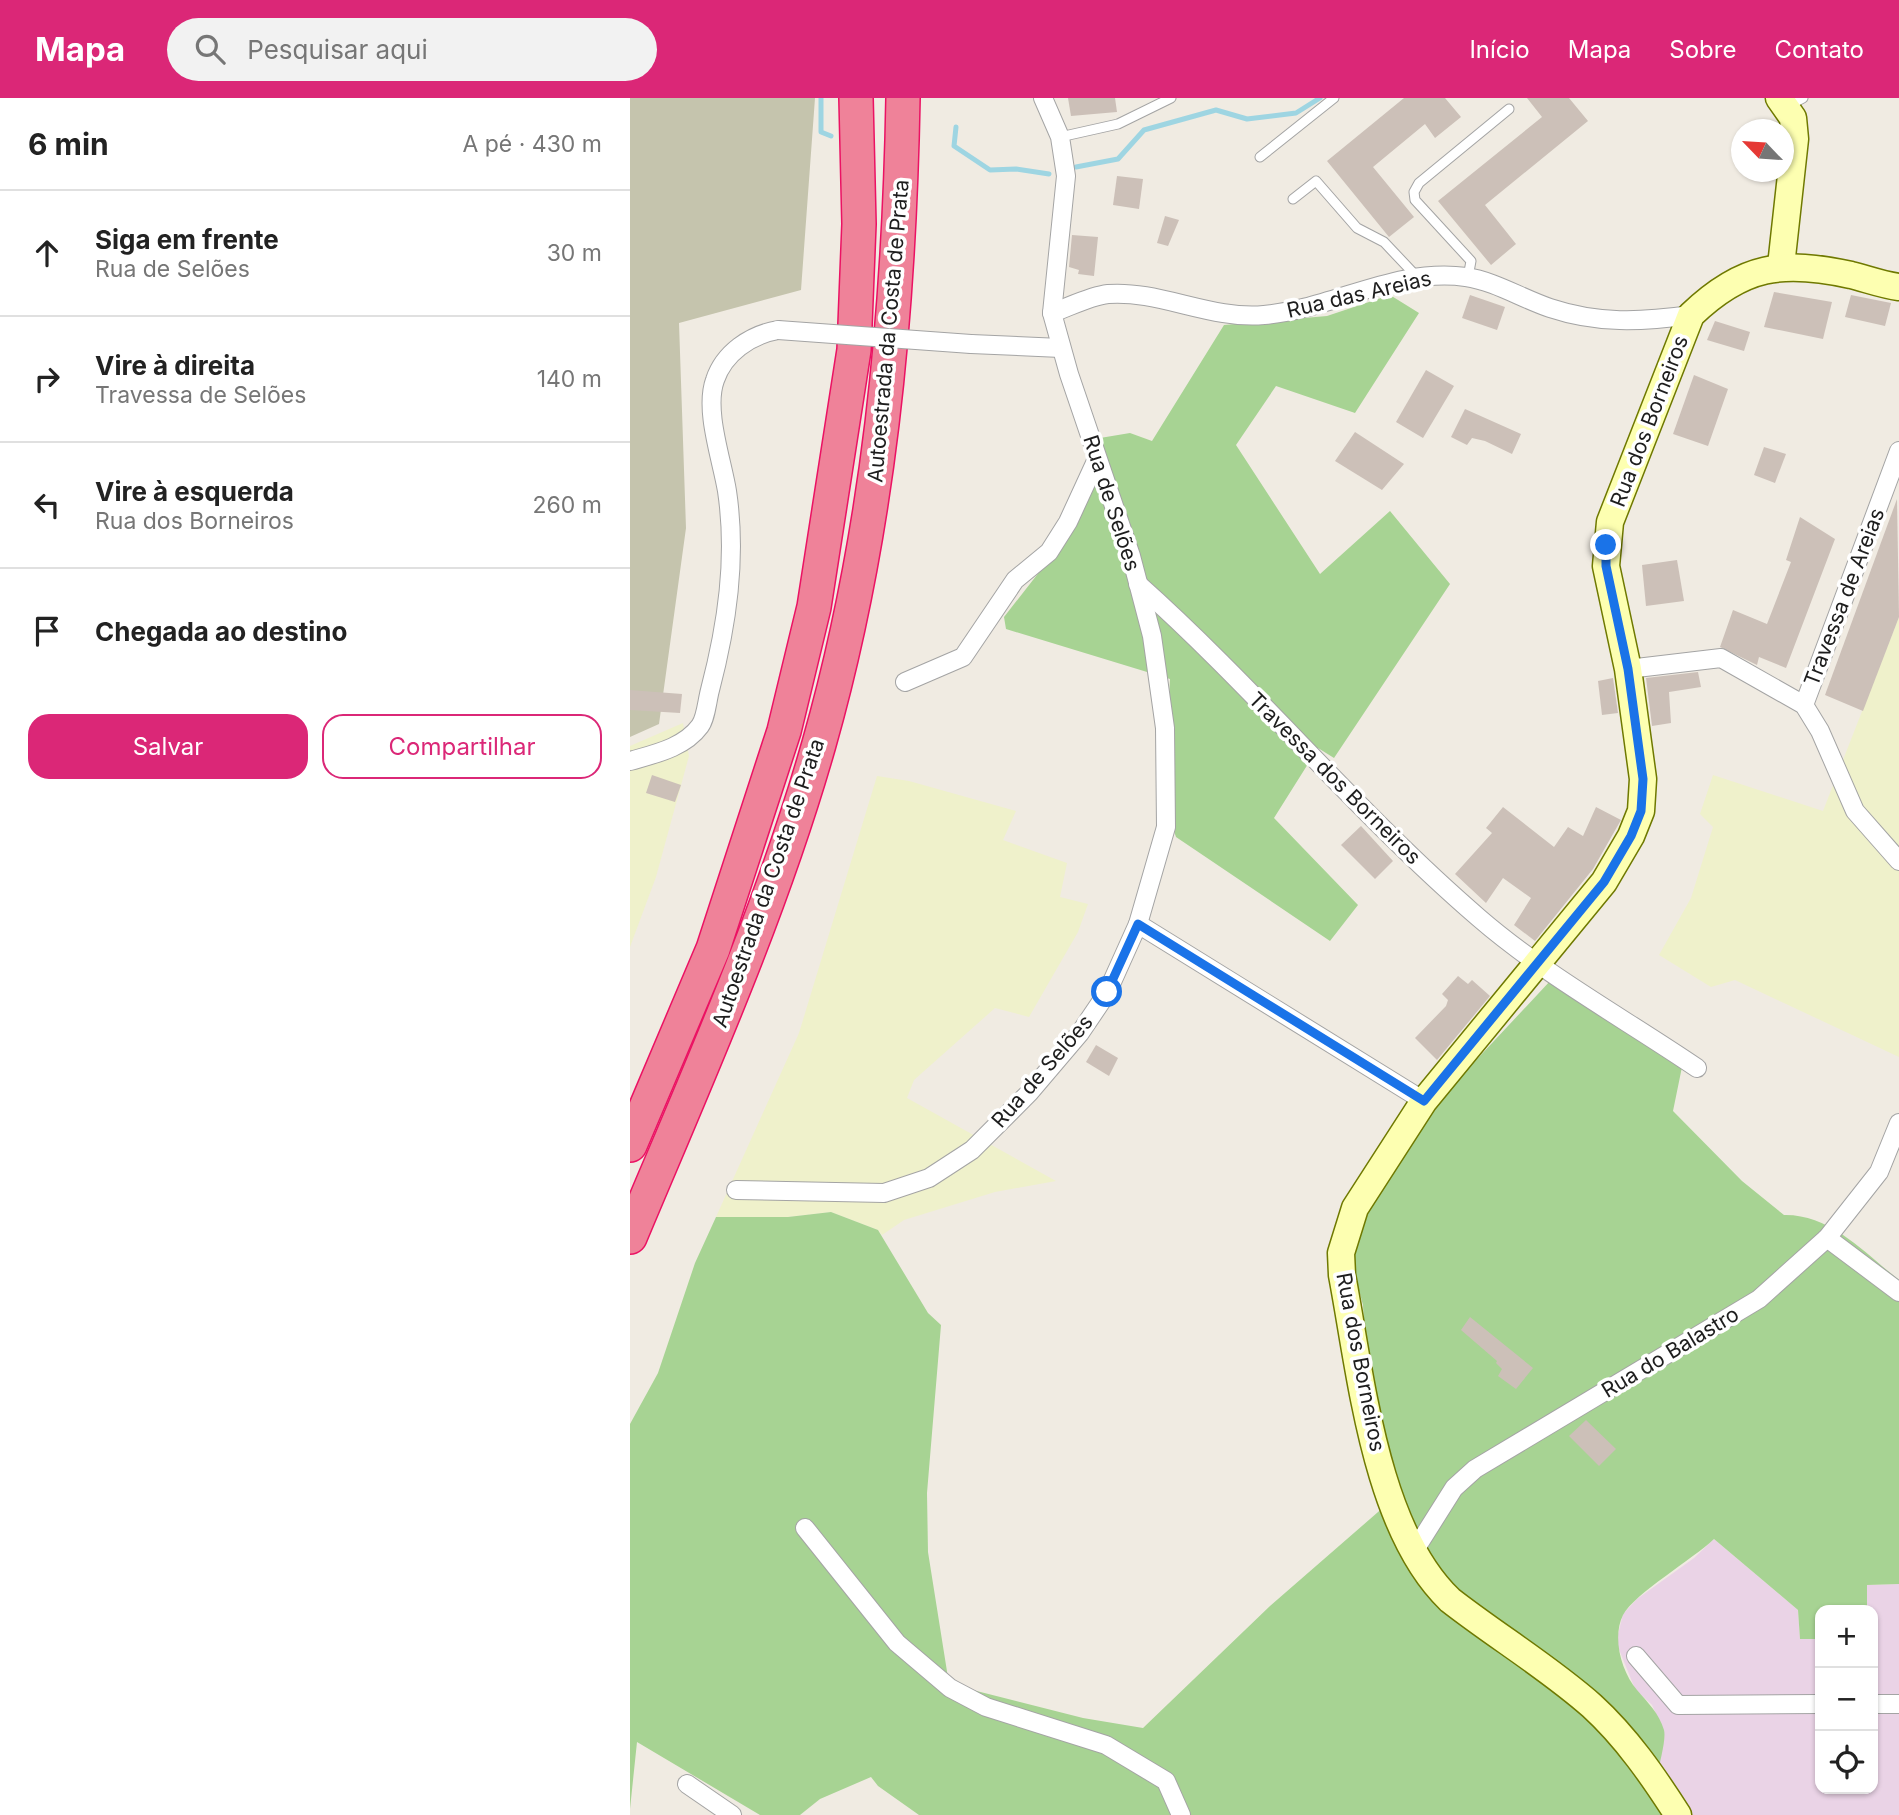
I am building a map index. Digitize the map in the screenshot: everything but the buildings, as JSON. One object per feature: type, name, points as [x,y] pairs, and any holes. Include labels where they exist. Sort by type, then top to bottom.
[{"type":"highway","name":"Autoestrada da Costa de Prata","points":[[630,1145],[713,949],[784,731],[814,607],[854,349],[859,224],[856,98]]},
{"type":"highway","name":"Autoestrada da Costa de Prata","points":[[630,1237],[748,953],[819,743],[849,619],[877,475],[900,225],[903,98]]},
{"type":"street","points":[[1043,98],[1060,137],[1066,176],[1052,313]]},
{"type":"street","points":[[1781,266],[1795,139],[1790,101]]},
{"type":"street","points":[[1691,315],[1711,296],[1734,283],[1781,266],[1800,266],[1899,287]]},
{"type":"street","name":"Rua das Areias","points":[[1052,313],[1107,294],[1162,300],[1237,317],[1268,315],[1418,278],[1468,277],[1551,308],[1598,321],[1653,321],[1691,315]]},
{"type":"street","name":"Rua de Selões","points":[[736,1190],[884,1193],[929,1178],[961,1157],[1029,1093],[1080,1033],[1107,992],[1138,924],[1166,827],[1165,728],[1152,636],[1138,584],[1052,313]]},
{"type":"street","name":"Rua dos Borneiros","points":[[1678,1815],[1636,1753],[1610,1724],[1570,1688],[1450,1600],[1436,1586],[1413,1553],[1393,1507],[1368,1411],[1342,1275],[1341,1253],[1355,1208],[1424,1101],[1541,963],[1604,882],[1631,836],[1641,811],[1643,779],[1628,669],[1606,566],[1606,545],[1610,522],[1691,315]]},
{"type":"street","points":[[630,761],[676,747],[701,726],[722,645],[731,571],[732,531],[713,419],[714,382],[726,359],[741,345],[762,332],[778,330],[1061,348]]},
{"type":"street","name":"Travessa de Areias","points":[[1804,705],[1899,451]]},
{"type":"street","points":[[905,682],[963,657],[1015,580],[1049,552],[1068,522],[1097,459]]},
{"type":"street","name":"Travessa dos Borneiros","points":[[1138,584],[1195,635],[1387,834],[1480,919],[1697,1068]]},
{"type":"street","points":[[1628,669],[1721,658],[1804,705],[1814,719],[1854,811],[1899,861]]},
{"type":"street","points":[[1138,924],[1424,1101]]},
{"type":"street","name":"Rua do Balastro","points":[[1413,1553],[1454,1488],[1475,1469],[1759,1299],[1827,1238],[1879,1172],[1899,1123]]},
{"type":"street","points":[[1827,1238],[1899,1292]]},
{"type":"street","points":[[805,1528],[897,1643],[950,1688],[986,1707],[1106,1745],[1166,1781],[1181,1815]]},
{"type":"street","points":[[1636,1656],[1678,1705],[1815,1704]]},
{"type":"street","points":[[1878,1704],[1899,1704]]},
{"type":"street","points":[[687,1784],[732,1815]]},
{"type":"lane","points":[[1060,137],[1118,124],[1171,98]]},
{"type":"lane","points":[[1260,157],[1334,98]]},
{"type":"lane","points":[[1468,277],[1471,261],[1415,200],[1414,192],[1419,183],[1509,109]]},
{"type":"lane","points":[[1293,199],[1316,181],[1357,228],[1384,242],[1418,278]]},
{"type":"shaded area","points":[[630,98],[815,98],[801,290],[679,323],[686,528],[659,724],[630,737]]},
{"type":"shaded area","points":[[1899,617],[1899,1057],[1735,980],[1711,987],[1659,955],[1691,898],[1713,827],[1700,814],[1713,775],[1823,811]]},
{"type":"shaded area","points":[[683,723],[689,756],[656,877],[630,947],[630,746]]},
{"type":"shaded area","points":[[877,776],[909,781],[1016,811],[1003,840],[1067,863],[1060,897],[1088,904],[1078,932],[1029,1017],[995,1008],[914,1080],[907,1098],[1056,1181],[995,1192],[904,1220],[882,1235],[878,1230],[831,1212],[788,1217],[716,1217],[799,1033]]},
{"type":"shaded area","points":[[1714,1539],[1798,1610],[1800,1639],[1815,1639],[1815,1794],[1878,1794],[1878,1605],[1867,1605],[1867,1585],[1899,1584],[1899,1815],[1668,1815],[1653,1793],[1664,1731],[1652,1705],[1635,1689],[1616,1642],[1623,1614],[1637,1599],[1694,1558]]},
{"type":"green space","points":[[1390,295],[1419,313],[1355,413],[1276,386],[1236,445],[1320,574],[1390,511],[1450,584],[1334,758],[1318,748],[1274,818],[1358,905],[1330,941],[1176,837],[1164,801],[1170,679],[1006,629],[1004,617],[1040,571],[1073,512],[1100,438],[1130,433],[1152,441],[1224,325],[1327,316]]},
{"type":"green space","points":[[1551,980],[1682,1067],[1673,1111],[1742,1181],[1784,1215],[1801,1216],[1832,1228],[1860,1247],[1899,1280],[1899,1584],[1867,1585],[1867,1605],[1815,1605],[1815,1639],[1800,1639],[1798,1610],[1714,1539],[1639,1597],[1623,1615],[1618,1643],[1623,1664],[1631,1682],[1656,1713],[1664,1730],[1653,1793],[1668,1815],[919,1815],[878,1786],[871,1777],[820,1799],[800,1815],[760,1815],[637,1742],[630,1809],[630,1424],[658,1373],[695,1263],[716,1217],[788,1217],[831,1212],[878,1230],[928,1313],[941,1325],[927,1493],[928,1552],[949,1684],[1083,1718],[1143,1728],[1270,1606],[1393,1499],[1365,1347],[1363,1305],[1351,1261],[1365,1209],[1407,1134]]},
{"type":"waterway","points":[[821,98],[821,132],[831,136]]},
{"type":"waterway","points":[[1076,167],[1118,159],[1144,130],[1216,110],[1247,119],[1296,113],[1320,98]]},
{"type":"waterway","points":[[956,127],[954,146],[990,170],[1016,169],[1049,174]]},
{"type":"route","points":[[1107,992],[1138,924],[1424,1101],[1541,963],[1604,882],[1631,836],[1641,811],[1643,779],[1628,669],[1606,566],[1606,545]]}]
